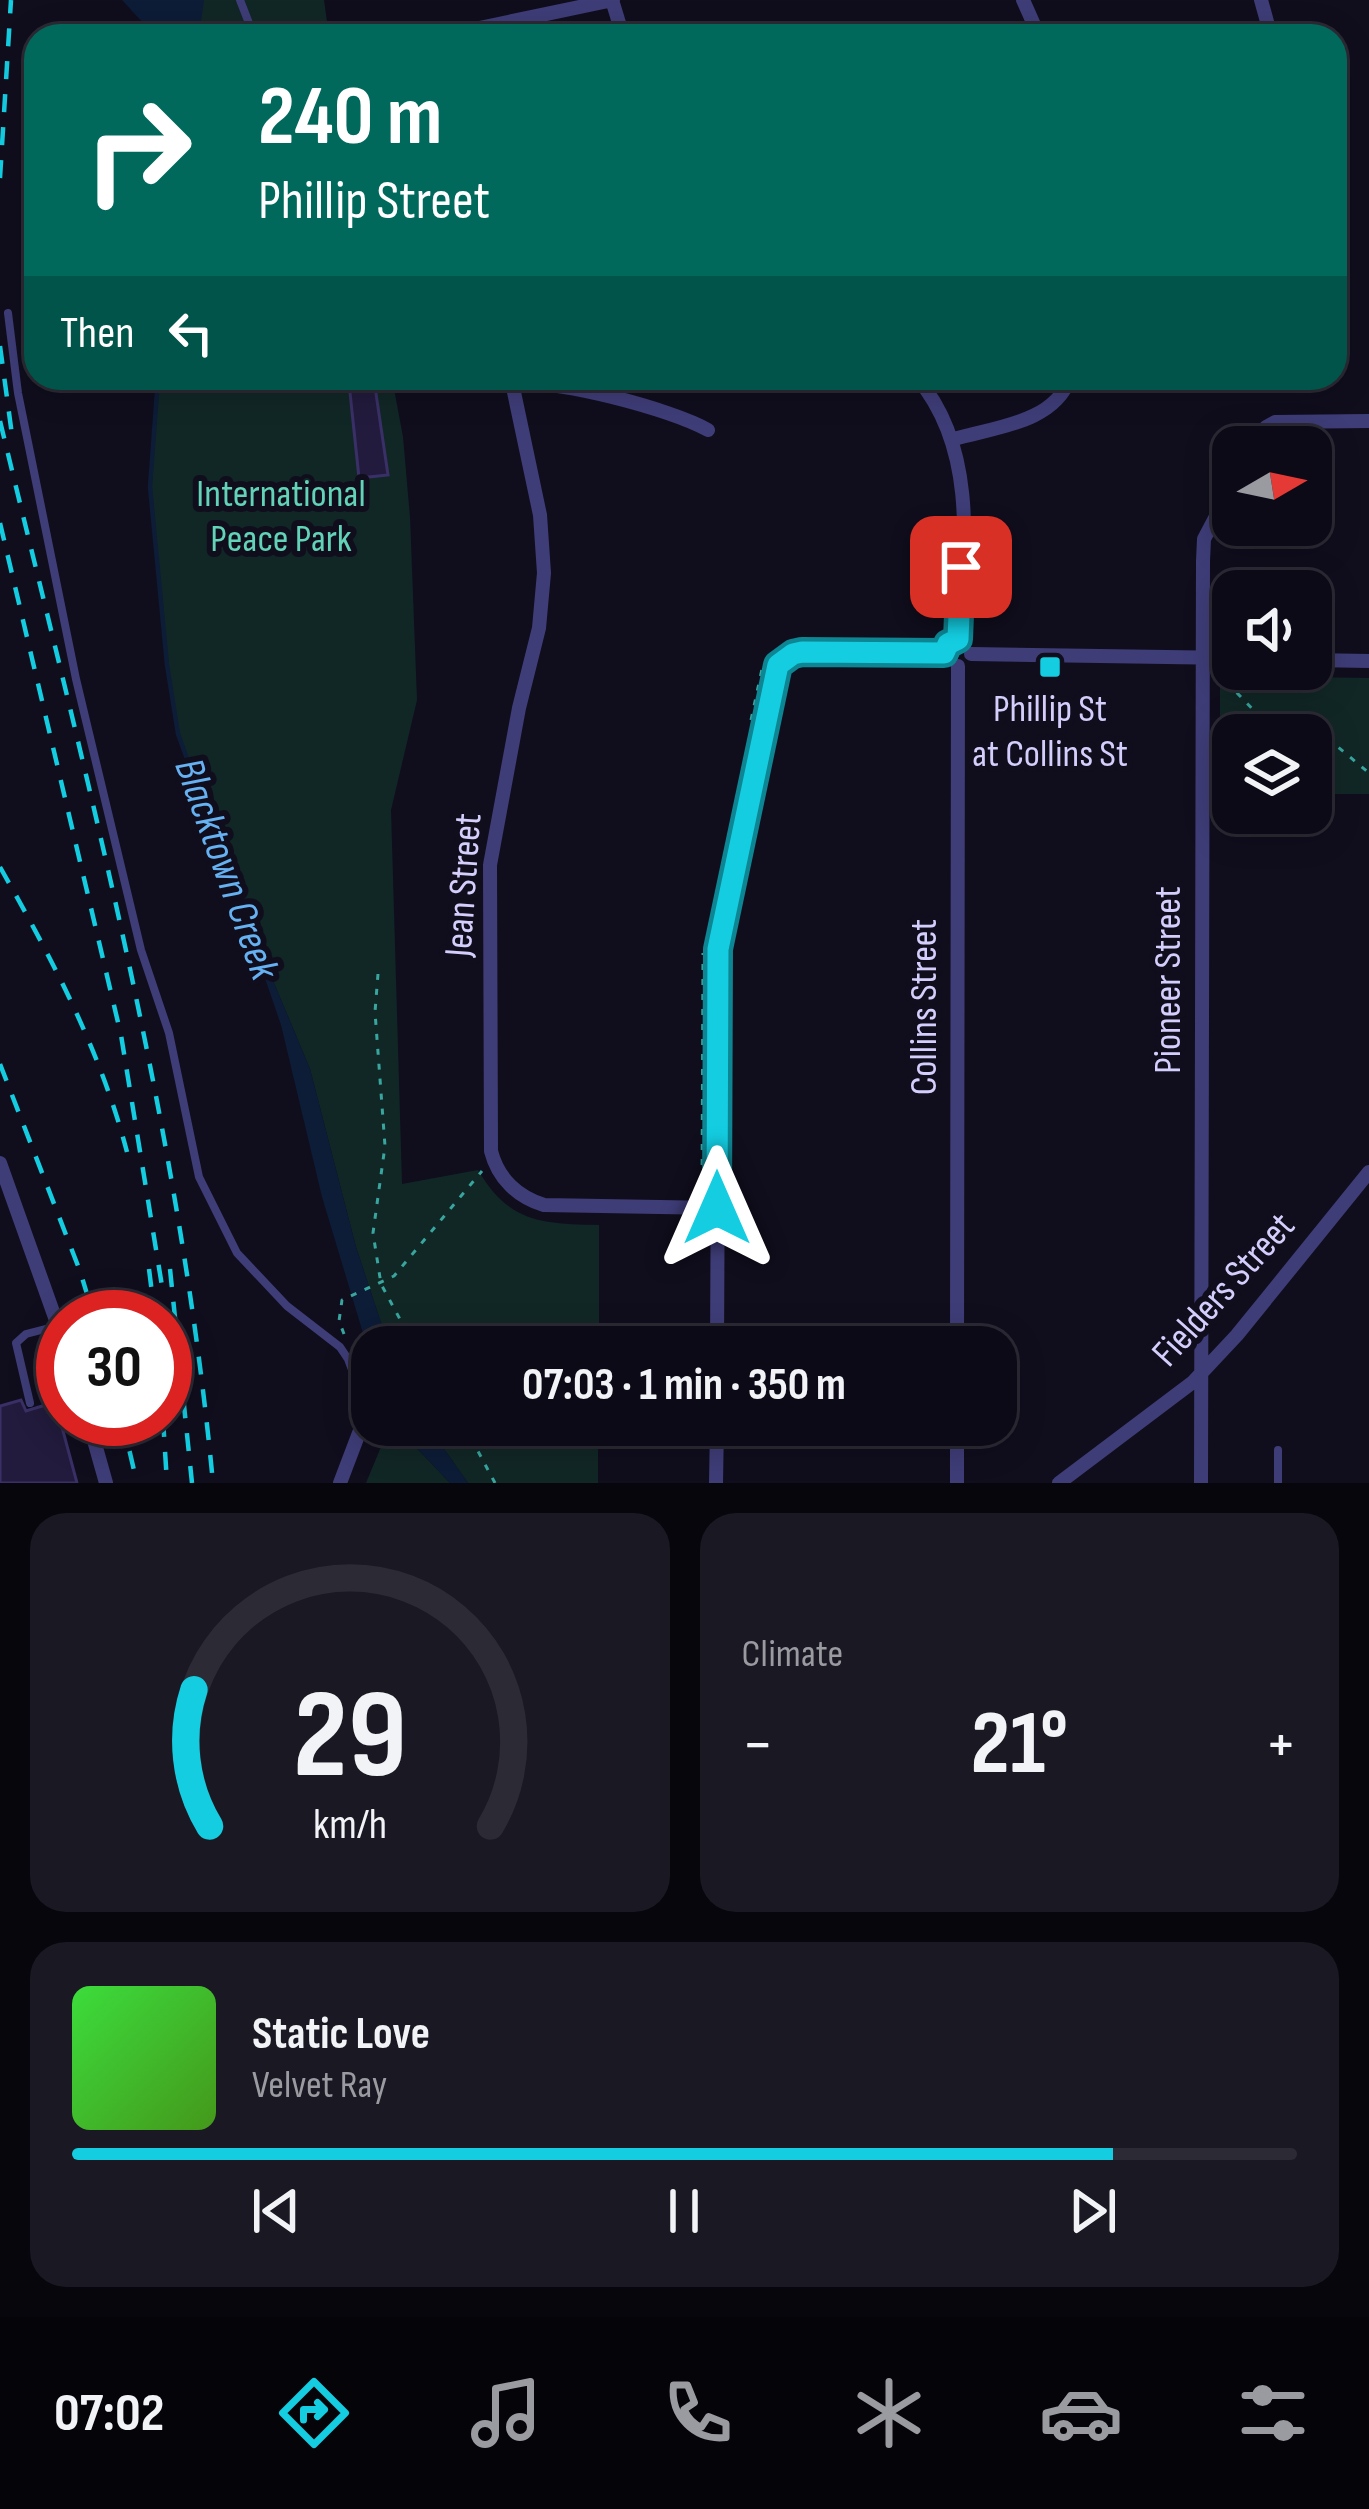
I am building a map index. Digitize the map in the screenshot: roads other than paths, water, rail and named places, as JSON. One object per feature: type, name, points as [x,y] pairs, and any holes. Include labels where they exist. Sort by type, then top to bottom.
[{"type":"street","points":[[498,24],[612,0]]},
{"type":"street","name":"Jean Street","points":[[513,390],[540,515],[544,573],[539,628],[490,865],[489,1142],[494,1163],[512,1188],[544,1205],[717,1208]]},
{"type":"street","points":[[573,390],[682,415],[708,430]]},
{"type":"street","points":[[924,390],[954,439],[962,489],[958,639]]},
{"type":"street","points":[[954,439],[1036,416],[1060,401],[1065,390]]},
{"type":"street","points":[[1268,426],[1275,422],[1369,421]]},
{"type":"street","name":"Pioneer Street","points":[[1201,1483],[1202,657],[1204,538],[1212,523]]},
{"type":"street","points":[[944,653],[958,639]]},
{"type":"street","points":[[944,653],[950,664],[965,664],[971,654],[968,644],[958,639]]},
{"type":"street","points":[[717,1326],[718,949],[775,680],[784,660],[802,652],[944,653]]},
{"type":"street","points":[[971,654],[1212,657]]},
{"type":"street","points":[[1332,660],[1369,661]]},
{"type":"street","name":"Collins Street","points":[[957,1326],[958,666]]},
{"type":"street","points":[[1,1168],[45,1290]]},
{"type":"street","name":"Fielders Street","points":[[1059,1483],[1201,1373],[1369,1172]]},
{"type":"street","points":[[96,1446],[106,1483]]},
{"type":"street","points":[[340,1483],[354,1446]]},
{"type":"street","points":[[716,1446],[716,1483]]},
{"type":"street","points":[[957,1446],[957,1483]]},
{"type":"lane","points":[[8,313],[18,393],[76,679],[141,950],[169,1033],[195,1159],[209,1202],[250,1268],[348,1359],[351,1367]]},
{"type":"lane","points":[[30,1402],[16,1343],[26,1334],[36,1334]]},
{"type":"lane","points":[[1278,1450],[1278,1483]]},
{"type":"water","points":[[122,0],[204,0],[201,24],[144,24]]},
{"type":"water","points":[[233,885],[310,1069],[356,1247],[382,1326],[361,1326],[322,1197],[281,1025]]},
{"type":"water","points":[[415,1446],[442,1446],[468,1483],[450,1483]]},
{"type":"waterway","name":"Blacktown Creek","points":[[157,390],[150,487],[167,665],[178,734],[234,888]]},
{"type":"railway","points":[[0,178],[11,0]]},
{"type":"railway","points":[[0,346],[12,435]]},
{"type":"railway","points":[[0,421],[96,817],[153,1081],[198,1348],[213,1483]]},
{"type":"railway","points":[[0,523],[121,1035],[162,1286]]},
{"type":"railway","points":[[0,867],[73,1005],[127,1152]]},
{"type":"railway","points":[[0,1064],[86,1290]]},
{"type":"railway","points":[[149,1269],[152,1290]]},
{"type":"railway","points":[[170,1269],[192,1483]]},
{"type":"railway","points":[[128,1446],[137,1483]]},
{"type":"railway","points":[[165,1446],[167,1483]]},
{"type":"place","name":"Phillip St at Collins St","points":[[1050,667]]},
{"type":"park label","name":"International Peace Park","points":[[281,516]]}]
